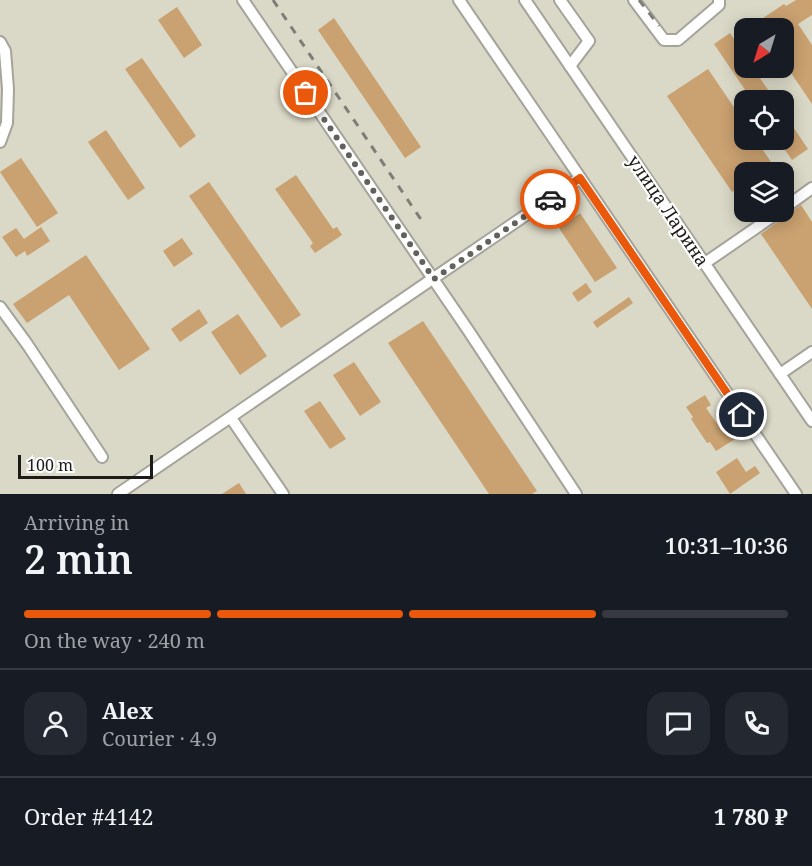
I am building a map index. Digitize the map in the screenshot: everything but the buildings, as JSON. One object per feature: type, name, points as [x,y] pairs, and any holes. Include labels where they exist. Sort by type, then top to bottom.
[{"type":"street","points":[[243,0],[434,279],[576,494]]},
{"type":"street","points":[[459,0],[796,494]]},
{"type":"street","name":"улица Ларина","points":[[525,0],[812,421]]},
{"type":"street","points":[[560,0],[589,41],[570,66]]},
{"type":"street","points":[[634,0],[664,40],[678,40],[719,5],[719,0]]},
{"type":"street","points":[[0,42],[6,51],[8,89],[7,123],[0,142]]},
{"type":"street","points":[[118,494],[580,178]]},
{"type":"street","points":[[794,201],[812,188]]},
{"type":"street","points":[[705,263],[764,222]]},
{"type":"street","points":[[0,307],[102,456]]},
{"type":"street","points":[[780,374],[812,352]]},
{"type":"street","points":[[231,418],[283,494]]},
{"type":"shaded area","points":[[0,0],[812,0],[812,494],[0,494]]},
{"type":"railway","points":[[273,0],[422,221]]},
{"type":"railway","points":[[639,0],[659,26]]},
{"type":"way so far","points":[[306,93],[434,279],[550,199]]},
{"type":"route","points":[[550,199],[580,178],[742,415]]}]
